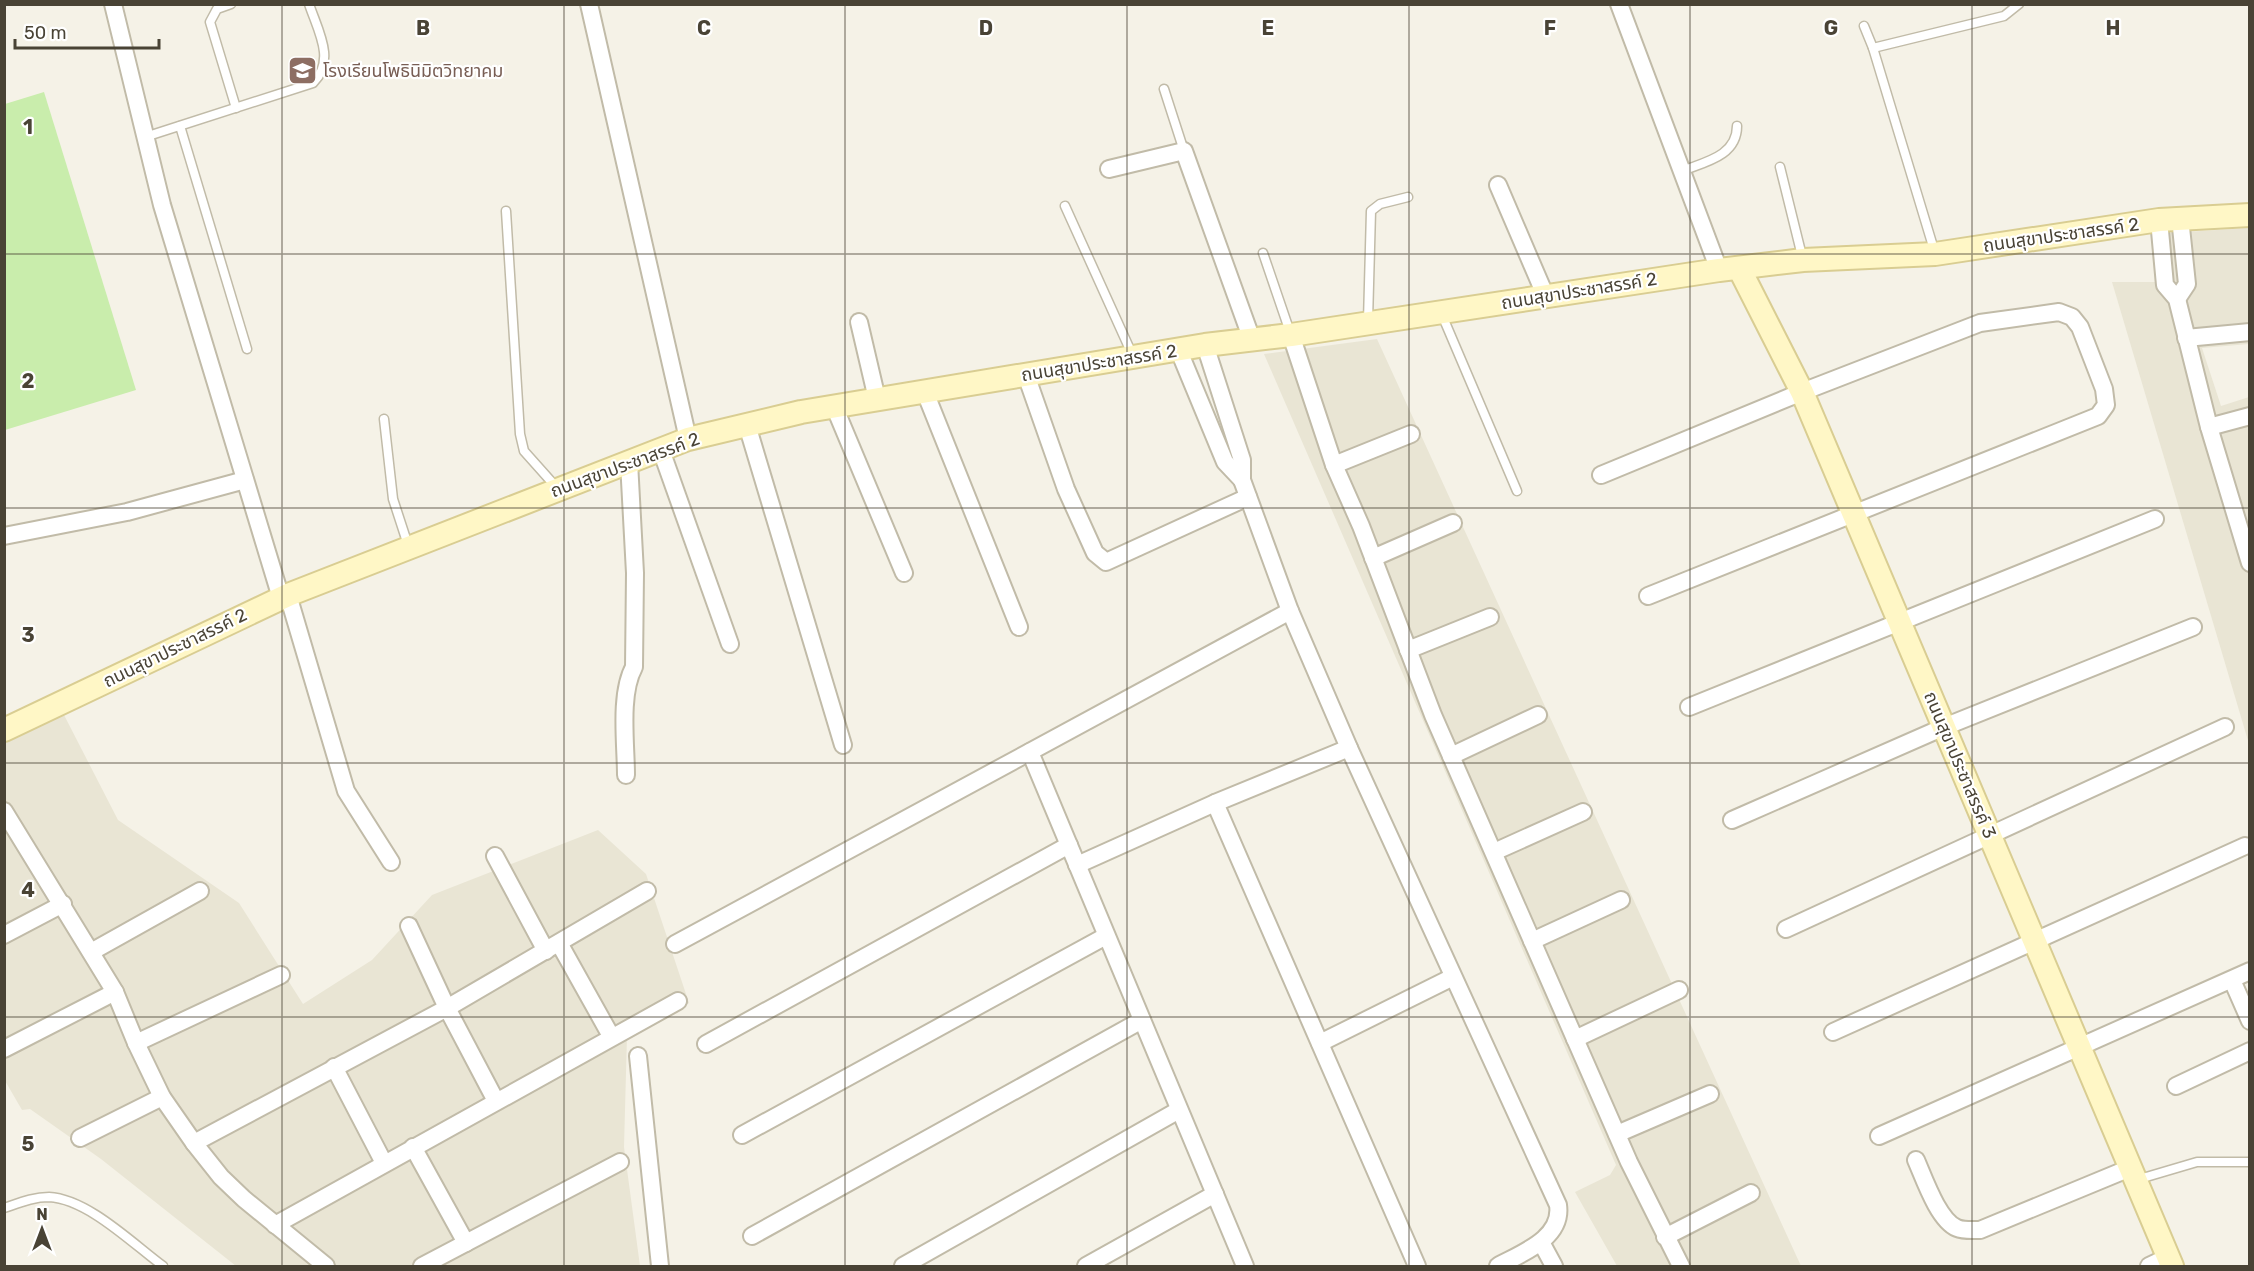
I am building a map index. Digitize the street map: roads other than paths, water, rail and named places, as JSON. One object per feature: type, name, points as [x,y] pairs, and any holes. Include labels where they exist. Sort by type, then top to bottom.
[{"type":"street","points":[[113,4],[162,205],[245,480],[346,791],[391,862]]},
{"type":"street","points":[[589,4],[688,439]]},
{"type":"street","points":[[1619,4],[1682,171],[1729,269]]},
{"type":"street","points":[[1109,169],[1184,151],[1252,340]]},
{"type":"street","points":[[1498,185],[1546,297]]},
{"type":"street","name":"ถนนสุขาประชาสรรค์ 2","points":[[4,730],[284,596],[688,439],[747,425],[834,406],[1205,345],[1368,324],[1729,269],[1803,260],[1935,254],[2169,219],[2250,215]]},
{"type":"street","points":[[2169,219],[2165,285],[2177,299],[2209,427],[2244,521],[2250,563]]},
{"type":"street","name":"ถนนสุขาประชาสรรค์ 3","points":[[1729,269],[1802,392],[2133,1174],[2163,1263]]},
{"type":"street","points":[[1601,475],[1802,392],[1980,323],[2059,312],[2072,317],[2080,327],[2104,389],[2106,405],[2098,416],[1648,596]]},
{"type":"street","points":[[859,322],[876,399]]},
{"type":"street","points":[[2186,338],[2250,332]]},
{"type":"street","points":[[1291,335],[1334,465],[1451,756],[1617,1134],[1681,1266]]},
{"type":"street","points":[[1205,345],[1242,460],[1242,480],[1290,610],[1349,748],[1558,1205],[1559,1217],[1556,1226],[1541,1242],[1498,1266]]},
{"type":"street","points":[[1179,351],[1224,462],[1242,480]]},
{"type":"street","points":[[1026,375],[1066,489],[1095,553],[1106,562],[1248,496]]},
{"type":"street","points":[[925,392],[1019,627]]},
{"type":"street","points":[[834,406],[904,573]]},
{"type":"street","points":[[2209,427],[2250,416]]},
{"type":"street","points":[[747,425],[843,745]]},
{"type":"street","points":[[1334,465],[1411,434]]},
{"type":"street","points":[[661,450],[730,644]]},
{"type":"street","points":[[626,775],[626,714],[629,677],[634,667],[635,585],[629,462]]},
{"type":"street","points":[[4,536],[127,512],[245,480]]},
{"type":"street","points":[[1689,707],[2155,519]]},
{"type":"street","points":[[1373,558],[1453,523]]},
{"type":"street","points":[[675,944],[1290,610]]},
{"type":"street","points":[[1408,650],[1491,617]]},
{"type":"street","points":[[1732,820],[1944,727],[2193,627]]},
{"type":"street","points":[[1451,756],[1538,715]]},
{"type":"street","points":[[1786,929],[2224,727]]},
{"type":"street","points":[[1077,865],[1215,803],[1349,748]]},
{"type":"street","points":[[1030,752],[1245,1266]]},
{"type":"street","points":[[1215,803],[1417,1266]]},
{"type":"street","points":[[4,811],[115,992],[162,1097],[194,1143],[221,1177],[326,1266]]},
{"type":"street","points":[[1494,852],[1583,812]]},
{"type":"street","points":[[706,1044],[1069,846]]},
{"type":"street","points":[[1833,1032],[2245,846]]},
{"type":"street","points":[[495,856],[611,1036]]},
{"type":"street","points":[[91,952],[200,891]]},
{"type":"street","points":[[194,1143],[447,1008],[647,891]]},
{"type":"street","points":[[1532,941],[1621,900]]},
{"type":"street","points":[[4,934],[63,904]]},
{"type":"street","points":[[409,926],[447,1008],[496,1101]]},
{"type":"street","points":[[742,1135],[1106,936]]},
{"type":"street","points":[[1879,1136],[2250,971]]},
{"type":"street","points":[[136,1043],[281,975]]},
{"type":"street","points":[[1320,1043],[1453,977]]},
{"type":"street","points":[[2232,980],[2250,1021]]},
{"type":"street","points":[[1575,1039],[1679,990]]},
{"type":"street","points":[[4,1049],[115,992]]},
{"type":"street","points":[[275,1225],[611,1036],[678,1001]]},
{"type":"street","points":[[752,1236],[1142,1020]]},
{"type":"street","points":[[2176,1086],[2250,1051]]},
{"type":"street","points":[[638,1056],[660,1266]]},
{"type":"street","points":[[334,1067],[384,1163]]},
{"type":"street","points":[[1617,1134],[1710,1094]]},
{"type":"street","points":[[80,1138],[162,1097]]},
{"type":"street","points":[[903,1266],[1179,1110]]},
{"type":"street","points":[[412,1147],[466,1243]]},
{"type":"street","points":[[1916,1160],[1946,1220],[1957,1229],[1968,1230],[1980,1230],[2133,1174]]},
{"type":"street","points":[[422,1266],[620,1162]]},
{"type":"street","points":[[1665,1237],[1752,1193]]},
{"type":"street","points":[[1086,1266],[1215,1194]]},
{"type":"street","points":[[1541,1242],[1554,1266]]},
{"type":"lane","points":[[231,4],[217,9],[210,22],[236,108]]},
{"type":"lane","points":[[145,137],[313,83],[322,74],[326,59],[309,4]]},
{"type":"lane","points":[[1873,48],[2004,16],[2019,4]]},
{"type":"lane","points":[[1864,26],[1873,48],[1935,254]]},
{"type":"lane","points":[[1164,90],[1184,151]]},
{"type":"lane","points":[[180,126],[247,349]]},
{"type":"lane","points":[[1682,171],[1718,157],[1730,148],[1737,137],[1737,126]]},
{"type":"lane","points":[[1780,167],[1803,260]]},
{"type":"lane","points":[[1368,324],[1371,212],[1380,204],[1408,197]]},
{"type":"lane","points":[[1065,206],[1134,357]]},
{"type":"lane","points":[[506,211],[520,434],[525,451],[559,489]]},
{"type":"lane","points":[[1263,253],[1291,335]]},
{"type":"lane","points":[[1442,312],[1517,491]]},
{"type":"lane","points":[[384,419],[393,499],[409,548]]},
{"type":"lane","points":[[2133,1174],[2197,1162],[2250,1162]]},
{"type":"lane","points":[[4,1208],[33,1198],[51,1197],[74,1202],[163,1266]]},
{"type":"place","name":"โรงเรียนโพธินิมิตวิทยาคม","points":[[302,71]]}]
